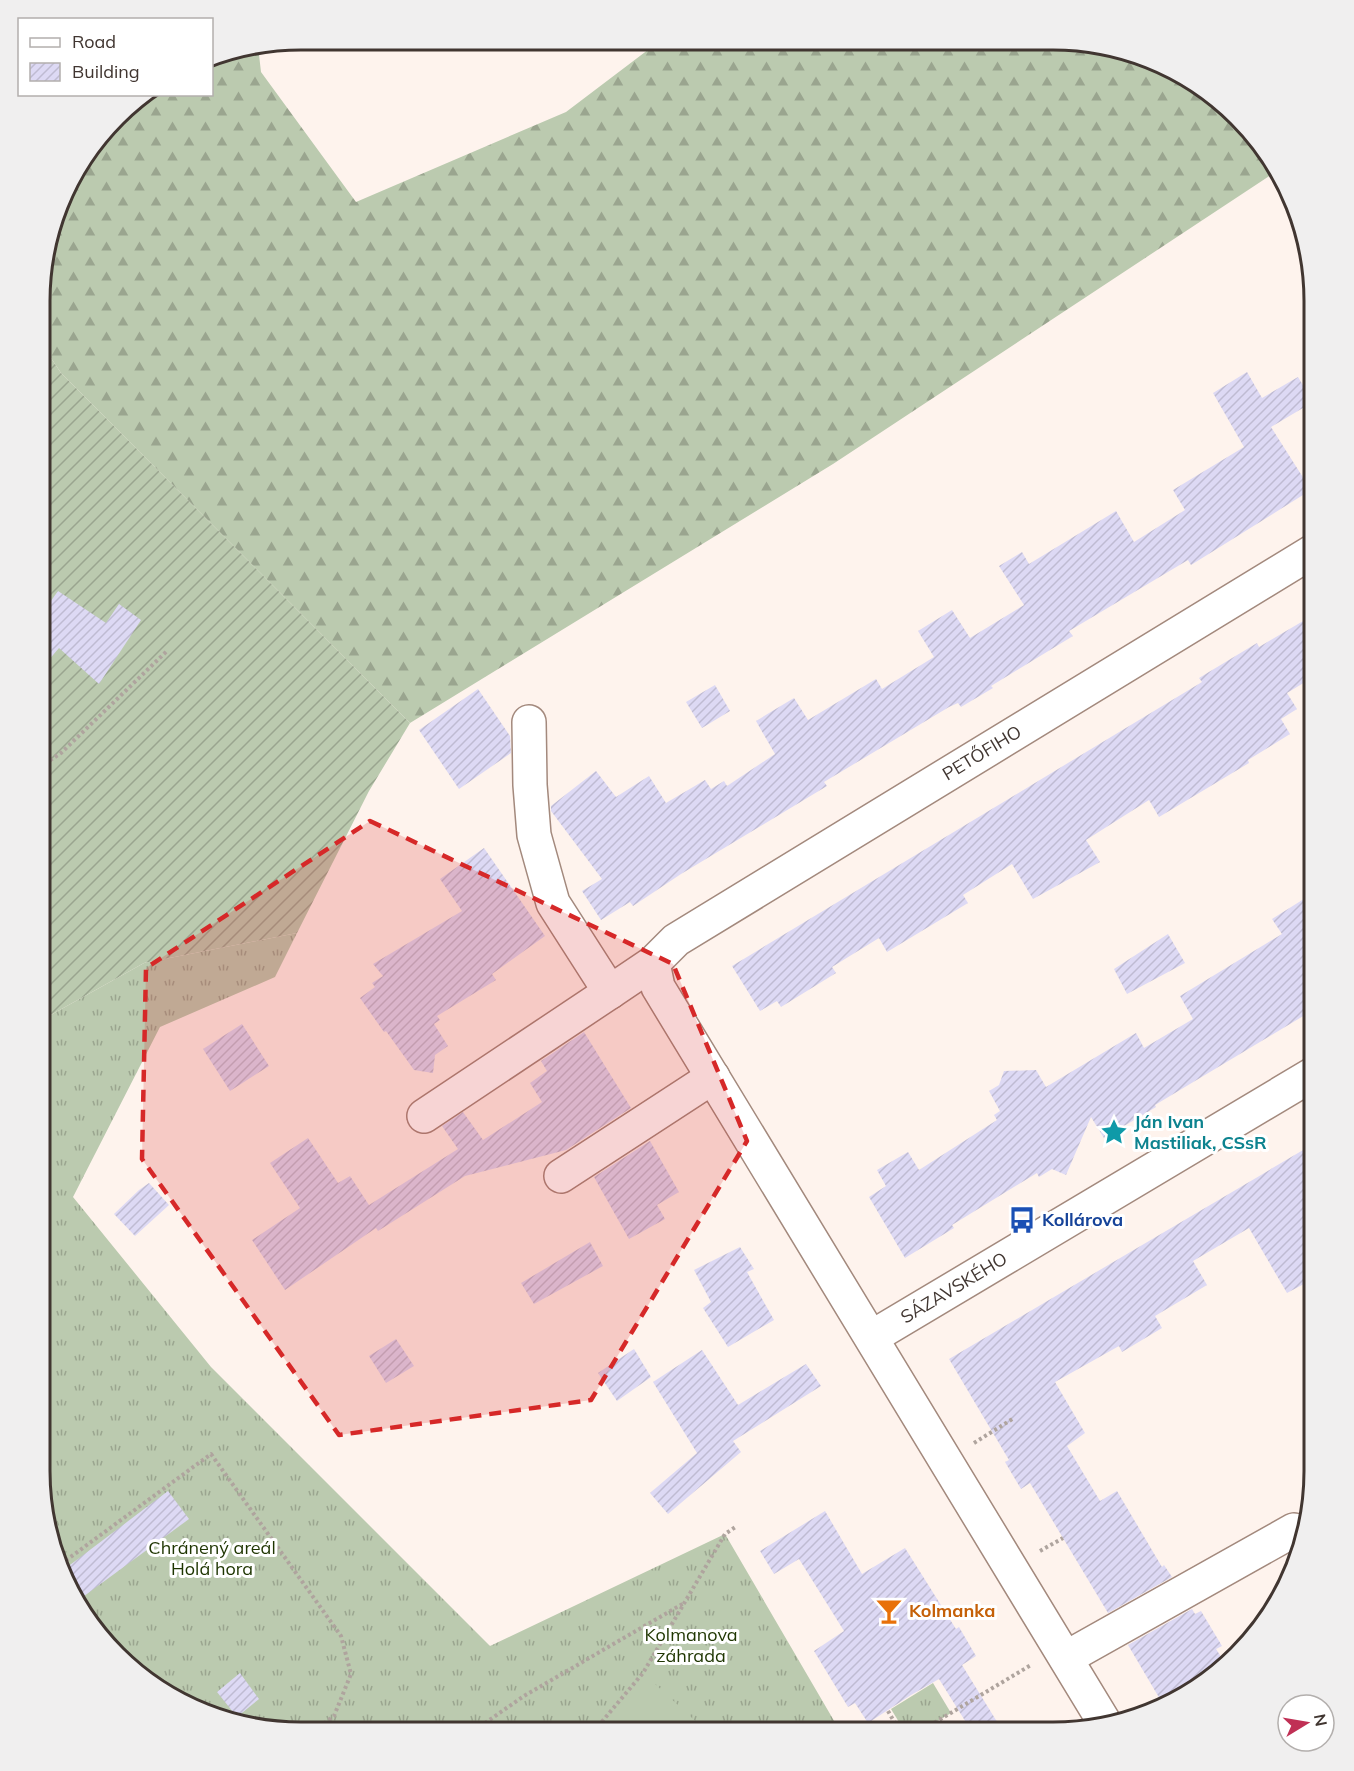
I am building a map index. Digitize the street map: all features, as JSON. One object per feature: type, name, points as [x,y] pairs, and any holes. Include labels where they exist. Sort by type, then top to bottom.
[{"type":"street","name":"PETŐFIHO","points":[[424,1116],[653,963],[676,940],[1304,557]]},
{"type":"street","points":[[529,722],[534,835],[553,903],[610,992]]},
{"type":"street","points":[[653,963],[658,987],[1101,1717]]},
{"type":"street","points":[[561,1176],[714,1077]]},
{"type":"street","name":"SÁZAVSKÉHO","points":[[872,1337],[1304,1080]]},
{"type":"street","points":[[1063,1653],[1294,1530]]},
{"type":"path","points":[[50,760],[61,753],[168,650]]},
{"type":"path","points":[[968,1446],[1014,1418]]},
{"type":"path","points":[[66,1560],[211,1454],[341,1636],[351,1674],[334,1716],[326,1722]]},
{"type":"path","points":[[602,1722],[643,1673],[725,1534],[737,1526]]},
{"type":"path","points":[[1033,1556],[1063,1538]]},
{"type":"path","points":[[487,1722],[524,1696],[685,1602]]},
{"type":"path","points":[[937,1722],[1063,1653]]},
{"type":"path","points":[[888,1711],[894,1722]]},
{"type":"highlighted area","points":[[370,821],[673,964],[747,1141],[591,1400],[339,1435],[142,1159],[146,968]]},
{"type":"green space","points":[[648,50],[1070,50],[1118,58],[1165,75],[1179,83],[1206,101],[1231,123],[1253,148],[1271,175],[833,464],[410,723],[61,373],[50,356],[50,284],[58,236],[75,189],[83,175],[101,148],[123,123],[155,96],[213,96],[213,66],[252,54],[259,53],[261,72],[356,202],[566,112]]},
{"type":"green space","points":[[50,356],[61,373],[410,723],[369,791],[297,933],[144,963],[50,1015]]},
{"type":"green space","name":"Chránený areál Holá hora","points":[[297,933],[275,977],[160,1027],[73,1197],[211,1367],[490,1646],[725,1534],[835,1722],[284,1721],[236,1713],[189,1696],[148,1670],[112,1636],[92,1610],[75,1582],[58,1535],[50,1487],[50,1015],[144,963]]},
{"type":"green space","points":[[643,1673],[696,1722],[602,1722]]},
{"type":"green space","points":[[933,1683],[951,1713],[936,1722],[899,1722],[891,1709]]},
{"type":"building","points":[[1247,372],[1262,398],[1298,377],[1304,387],[1304,407],[1271,427],[1304,479],[1304,494],[1191,565],[1188,560],[1069,631],[1073,636],[991,686],[993,688],[961,707],[958,703],[949,707],[824,782],[827,786],[681,874],[633,906],[630,902],[601,920],[582,891],[602,879],[551,811],[551,806],[596,771],[616,797],[649,776],[666,803],[705,780],[711,789],[724,781],[727,786],[775,754],[756,721],[794,698],[808,720],[876,679],[882,689],[934,657],[918,631],[952,610],[970,638],[1024,605],[999,566],[1022,552],[1029,564],[1116,511],[1134,542],[1185,510],[1173,490],[1244,447],[1213,393]]},
{"type":"building","points":[[58,591],[106,623],[119,604],[141,620],[99,684],[59,648],[50,658],[50,602]]},
{"type":"building","points":[[1304,620],[1304,683],[1287,693],[1297,709],[1281,719],[1290,734],[1248,760],[1249,763],[1159,817],[1149,800],[1086,840],[1100,862],[1033,899],[1012,864],[963,895],[968,903],[887,952],[879,938],[832,967],[836,973],[781,1007],[777,1001],[760,1011],[732,966],[1202,682],[1199,678],[1257,643],[1259,647]]},
{"type":"building","points":[[715,685],[730,711],[702,728],[686,702]]},
{"type":"building","points":[[478,689],[510,736],[511,753],[459,789],[419,730]]},
{"type":"building","points":[[484,848],[545,936],[492,974],[496,980],[437,1016],[440,1020],[434,1024],[448,1046],[435,1055],[433,1073],[414,1070],[360,998],[375,987],[372,983],[383,976],[373,964],[462,911],[440,879]]},
{"type":"building","points":[[1304,899],[1304,1016],[1104,1138],[1091,1117],[1066,1175],[1052,1169],[1039,1177],[1037,1173],[952,1225],[954,1228],[905,1258],[869,1197],[886,1186],[877,1170],[908,1152],[919,1170],[997,1120],[994,1115],[1000,1111],[989,1091],[999,1085],[1004,1071],[1036,1070],[1046,1087],[1136,1033],[1144,1048],[1193,1019],[1180,996],[1282,934],[1272,919]]},
{"type":"building","points":[[1168,934],[1185,963],[1127,994],[1114,969]]},
{"type":"building","points":[[242,1024],[269,1066],[230,1091],[203,1049]]},
{"type":"building","points":[[584,1032],[631,1108],[566,1150],[465,1176],[378,1231],[376,1228],[285,1290],[252,1240],[300,1208],[270,1163],[308,1138],[338,1183],[350,1176],[369,1205],[458,1149],[442,1126],[463,1112],[483,1140],[542,1102],[530,1083],[547,1071],[541,1061]]},
{"type":"building","points":[[650,1141],[679,1192],[657,1205],[665,1219],[629,1239],[594,1177]]},
{"type":"building","points":[[1304,1149],[1304,1284],[1287,1293],[1249,1228],[1193,1261],[1207,1285],[1155,1316],[1162,1328],[1122,1352],[1119,1346],[1055,1382],[1085,1433],[1067,1446],[1100,1501],[1117,1491],[1162,1567],[1164,1565],[1172,1577],[1108,1613],[1030,1483],[1021,1489],[1005,1462],[1009,1460],[949,1359]]},
{"type":"building","points":[[149,1183],[169,1205],[135,1236],[114,1214]]},
{"type":"building","points":[[590,1242],[603,1266],[534,1304],[521,1283]]},
{"type":"building","points":[[740,1247],[754,1269],[747,1272],[774,1320],[728,1347],[703,1308],[711,1302],[694,1270]]},
{"type":"building","points":[[396,1339],[414,1366],[386,1383],[369,1356]]},
{"type":"building","points":[[634,1349],[651,1377],[617,1401],[598,1373]]},
{"type":"building","points":[[702,1350],[738,1405],[806,1364],[821,1386],[733,1441],[741,1452],[668,1514],[650,1493],[697,1453],[653,1382]]},
{"type":"building","points":[[168,1491],[189,1519],[83,1597],[69,1566]]},
{"type":"building","points":[[825,1511],[862,1574],[905,1548],[956,1629],[959,1627],[976,1656],[962,1665],[997,1722],[966,1722],[939,1679],[867,1722],[855,1703],[848,1707],[814,1651],[844,1631],[799,1559],[774,1574],[760,1551]]},
{"type":"building","points":[[1192,1609],[1195,1614],[1201,1611],[1222,1646],[1216,1649],[1221,1657],[1206,1670],[1159,1698],[1128,1645]]},
{"type":"building","points":[[240,1673],[259,1699],[241,1714],[233,1712],[217,1692]]},
{"type":"place","name":"Ján Ivan Mastiliak, CSsR","points":[[1114,1132]]},
{"type":"place","name":"Kollárova","points":[[1022,1220]]},
{"type":"place","name":"Kolmanka","points":[[889,1611]]},
{"type":"park label","name":"Kolmanova záhrada","points":[[691,1645]]}]
